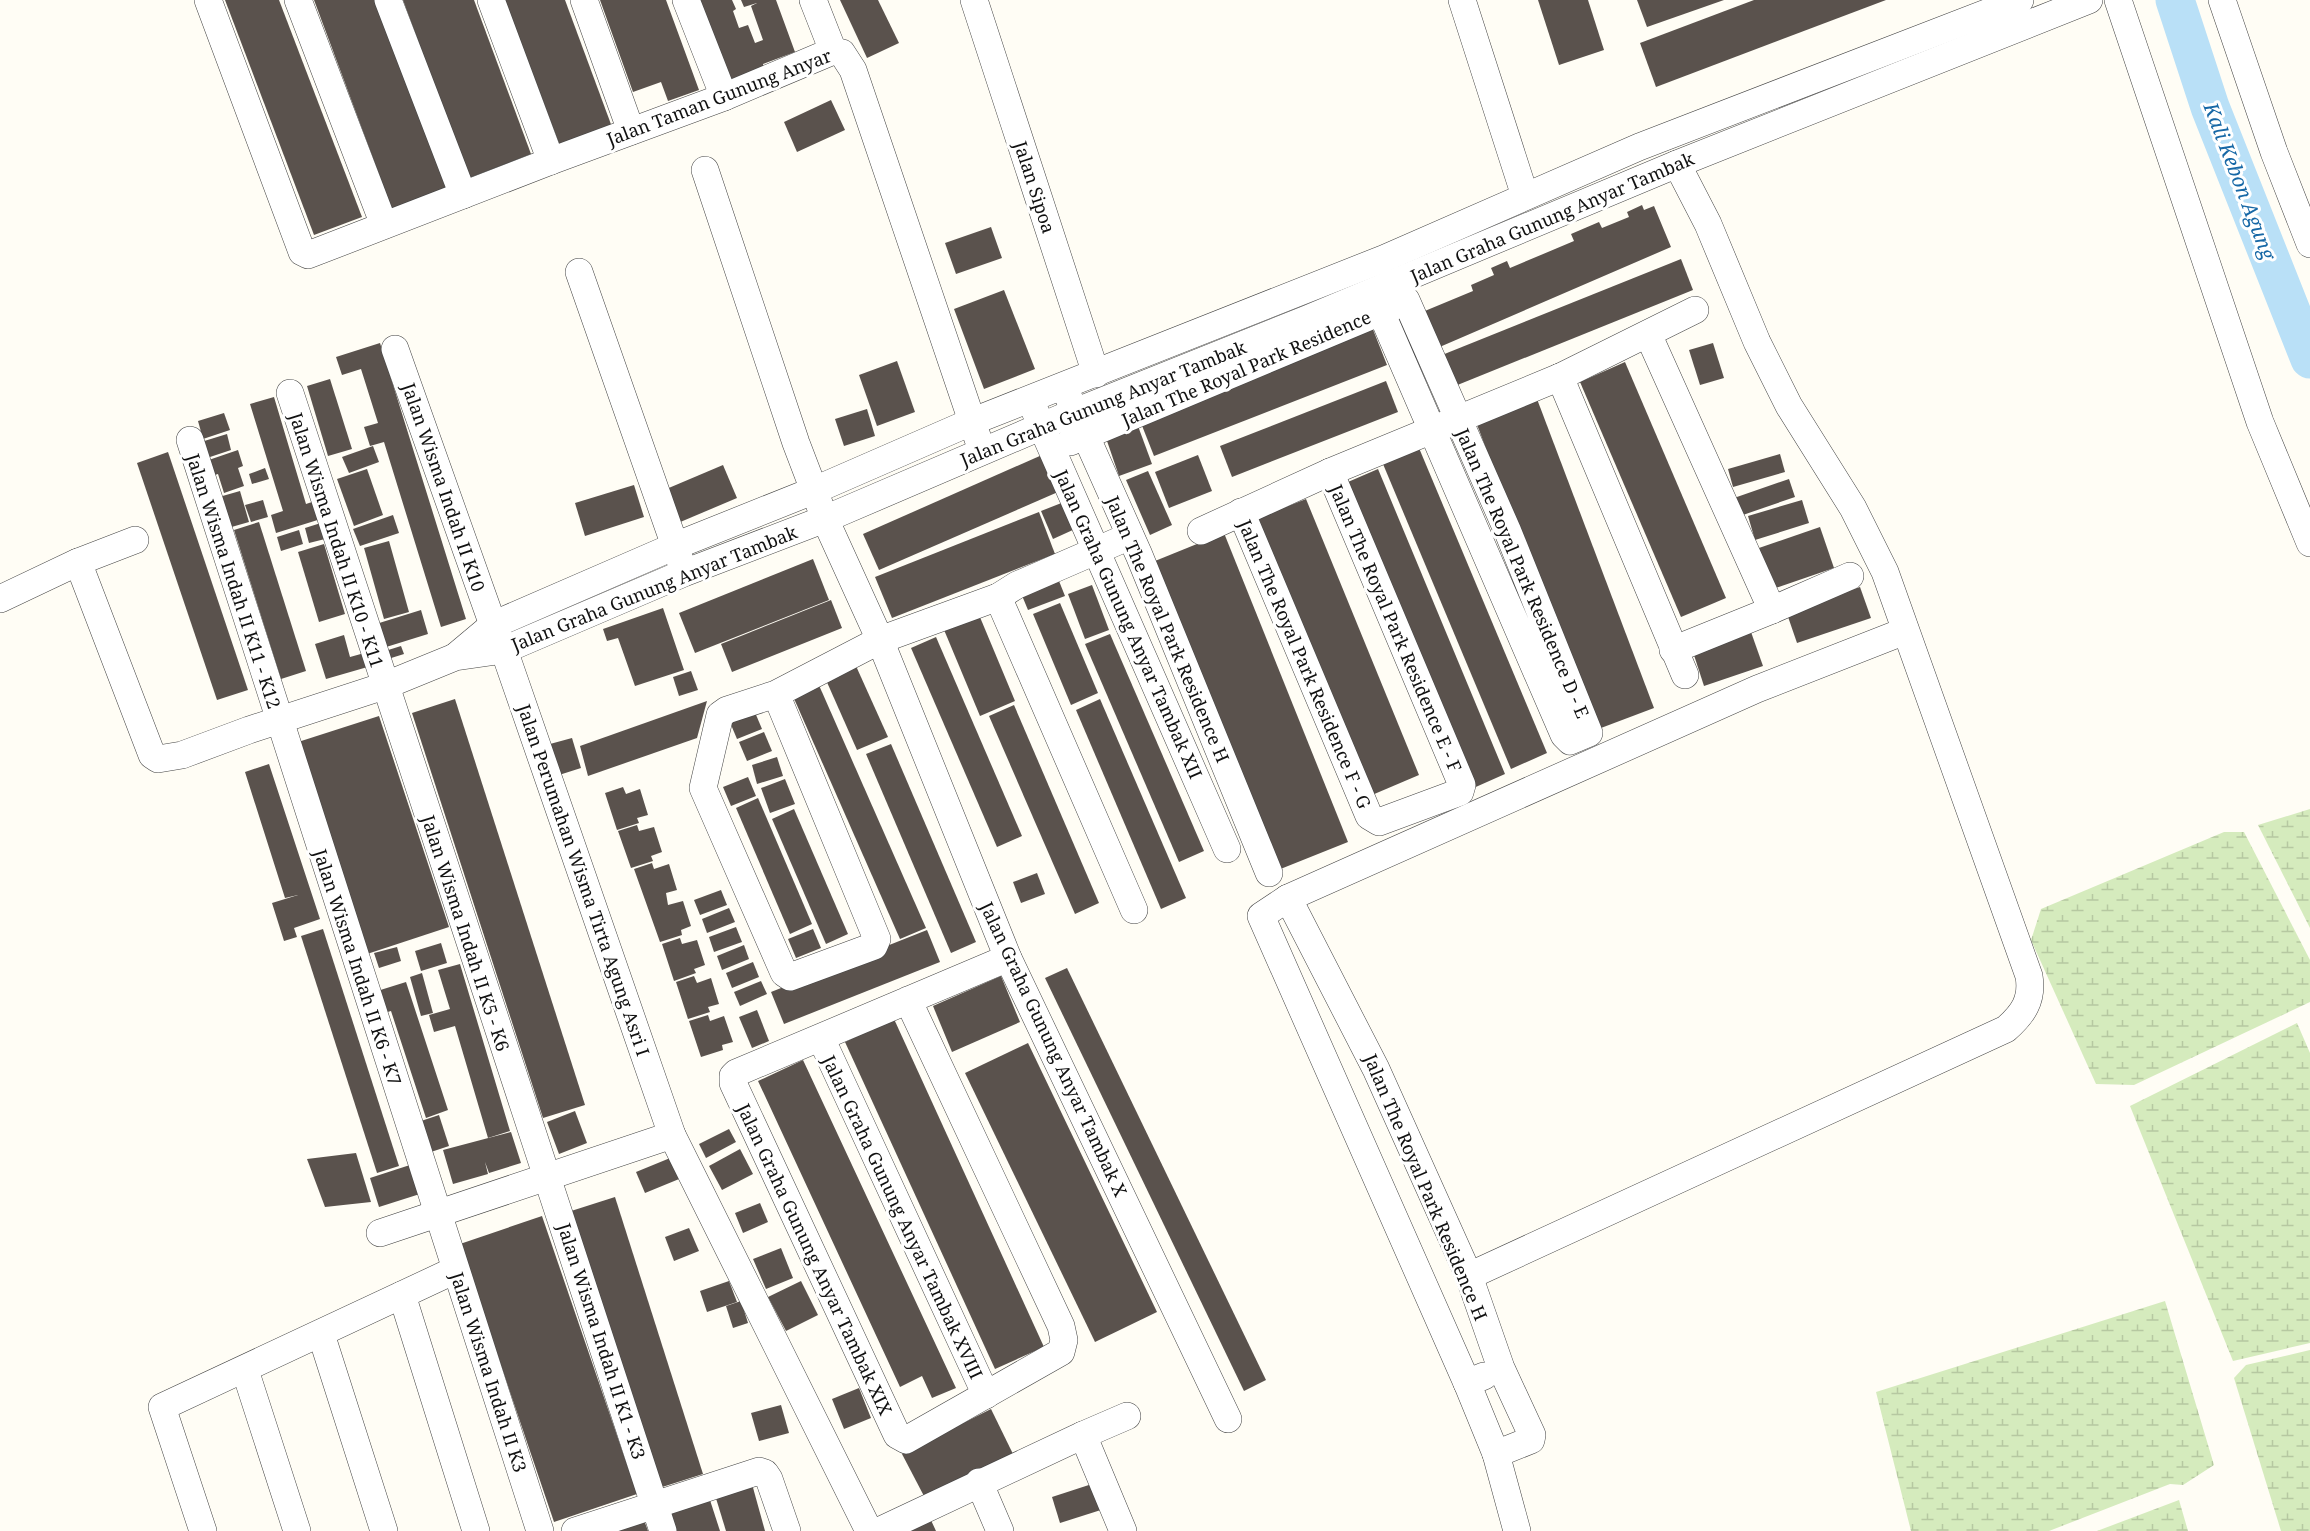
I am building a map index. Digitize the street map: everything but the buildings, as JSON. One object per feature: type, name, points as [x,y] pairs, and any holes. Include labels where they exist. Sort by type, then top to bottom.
[{"type":"street","name":"Jalan Taman Gunung Anyar","points":[[208,0],[302,252],[315,254],[384,225],[724,97],[833,51],[842,53],[853,70],[983,452]]},
{"type":"street","points":[[298,0],[384,225]]},
{"type":"street","points":[[388,0],[463,195]]},
{"type":"street","points":[[491,0],[551,161]]},
{"type":"street","points":[[584,0],[631,131]]},
{"type":"street","points":[[686,0],[724,97]]},
{"type":"street","points":[[813,0],[833,51]]},
{"type":"street","name":"Jalan Sipoa","points":[[974,0],[1096,374]]},
{"type":"street","points":[[1462,0],[1526,196]]},
{"type":"street","name":"Jalan Graha Gunung Anyar Tambak","points":[[455,657],[493,626],[675,546],[815,490],[971,422],[1383,259],[1671,134],[2020,0]]},
{"type":"street","name":"Jalan Graha Gunung Anyar Tambak","points":[[455,657],[504,650],[684,573],[825,519],[983,452],[1047,439],[1459,256],[1677,164],[2089,0]]},
{"type":"street","points":[[2118,0],[2260,422],[2310,543]]},
{"type":"street","points":[[2222,0],[2274,152],[2310,244]]},
{"type":"street","points":[[1469,1276],[2006,1029],[2023,1011],[2029,996],[2029,976],[1885,572],[1871,540],[1789,406],[1757,342],[1708,224],[1677,164]]},
{"type":"street","name":"Jalan Graha Gunung Anyar Tambak X","points":[[705,170],[796,443],[825,519],[880,640],[1008,958],[1228,1419]]},
{"type":"street","name":"Jalan The Royal Park Residence","points":[[1081,424],[1381,312],[1406,300],[1436,280],[1459,256]]},
{"type":"street","points":[[579,272],[684,573]]},
{"type":"street","points":[[1406,300],[1457,418]]},
{"type":"street","points":[[1201,531],[1330,472],[1560,377],[1695,310]]},
{"type":"street","points":[[1381,312],[1430,430]]},
{"type":"street","points":[[1648,334],[1772,610]]},
{"type":"street","name":"Jalan Wisma Indah II K10","points":[[395,348],[493,626]]},
{"type":"street","points":[[1560,377],[1685,675]]},
{"type":"street","name":"Jalan The Royal Park Residence H","points":[[1064,386],[1081,424],[1113,544],[1154,642],[1269,873]]},
{"type":"street","name":"Jalan Wisma Indah II K10 - K11","points":[[290,393],[384,686]]},
{"type":"street","name":"Jalan Graha Gunung Anyar Tambak XII","points":[[1031,399],[1047,439],[1113,544],[1154,642],[1227,849]]},
{"type":"street","name":"Jalan The Royal Park Residence D - E","points":[[1430,430],[1564,735],[1570,741],[1589,734],[1589,728],[1457,418]]},
{"type":"street","name":"Jalan Wisma Indah II K11 - K12","points":[[190,440],[279,722]]},
{"type":"street","name":"Jalan The Royal Park Residence E - F","points":[[1330,472],[1462,785],[1460,792],[1379,822],[1369,816]]},
{"type":"street","name":"Jalan The Royal Park Residence F - G","points":[[1241,512],[1369,816]]},
{"type":"street","points":[[0,599],[78,562],[135,540]]},
{"type":"street","points":[[776,694],[877,942],[790,977],[784,973],[703,788],[720,715],[728,710],[776,694],[880,640],[998,597],[1017,585],[1113,544]]},
{"type":"street","points":[[78,562],[152,755],[158,759],[182,755],[249,730],[384,686],[455,657]]},
{"type":"street","points":[[1673,650],[1850,576]]},
{"type":"street","points":[[998,597],[1134,910]]},
{"type":"street","name":"Jalan Perumahan Wisma Tirta Agung Asri I","points":[[493,626],[504,650],[672,1135],[869,1531]]},
{"type":"street","points":[[1512,1448],[1487,1374],[1261,916],[1288,898],[1757,689],[1905,631]]},
{"type":"street","name":"Jalan Wisma Indah II K5 - K6","points":[[384,686],[548,1179]]},
{"type":"street","name":"Jalan Wisma Indah II K6 - K7","points":[[279,722],[438,1213]]},
{"type":"street","name":"Jalan The Royal Park Residence H","points":[[1288,898],[1376,1069],[1469,1276],[1487,1374],[1532,1435],[1512,1448],[1517,1531]]},
{"type":"street","points":[[820,1038],[1008,958]]},
{"type":"street","points":[[909,1000],[1061,1326],[1064,1340],[1061,1352],[986,1395]]},
{"type":"street","name":"Jalan Graha Gunung Anyar Tambak XIX","points":[[820,1038],[736,1073],[733,1076],[733,1083],[897,1435],[906,1440],[986,1395]]},
{"type":"street","name":"Jalan Graha Gunung Anyar Tambak XVIII","points":[[820,1038],[986,1395]]},
{"type":"street","points":[[380,1233],[548,1179],[672,1135]]},
{"type":"street","name":"Jalan Wisma Indah II K1 - K3","points":[[548,1179],[663,1531]]},
{"type":"street","name":"Jalan Wisma Indah II K3","points":[[438,1213],[540,1531]]},
{"type":"street","points":[[203,1531],[162,1407],[455,1270]]},
{"type":"street","points":[[402,1296],[476,1531]]},
{"type":"street","points":[[321,1334],[384,1531]]},
{"type":"street","points":[[245,1370],[297,1531]]},
{"type":"street","points":[[879,1531],[980,1482],[1127,1416]]},
{"type":"street","points":[[1083,1435],[1123,1531]]},
{"type":"street","points":[[575,1531],[759,1472],[765,1473],[769,1479],[787,1531]]},
{"type":"street","points":[[980,1482],[1000,1531]]},
{"type":"green space","points":[[2310,809],[2310,928],[2258,825]]},
{"type":"green space","points":[[2224,832],[2244,832],[2310,960],[2310,1002],[2134,1085],[2096,1084],[2031,940],[2041,909]]},
{"type":"green space","points":[[2297,1023],[2310,1053],[2310,1343],[2233,1361],[2130,1106]]},
{"type":"green space","points":[[2165,1301],[2214,1465],[2183,1485],[2170,1484],[2049,1531],[1911,1531],[1876,1392]]},
{"type":"green space","points":[[2310,1350],[2310,1531],[2281,1531],[2234,1378],[2246,1365]]},
{"type":"green space","points":[[2179,1500],[2188,1531],[2097,1531]]},
{"type":"waterway","name":"Kali Kebon Agung","points":[[2175,0],[2210,107],[2310,359]]}]
